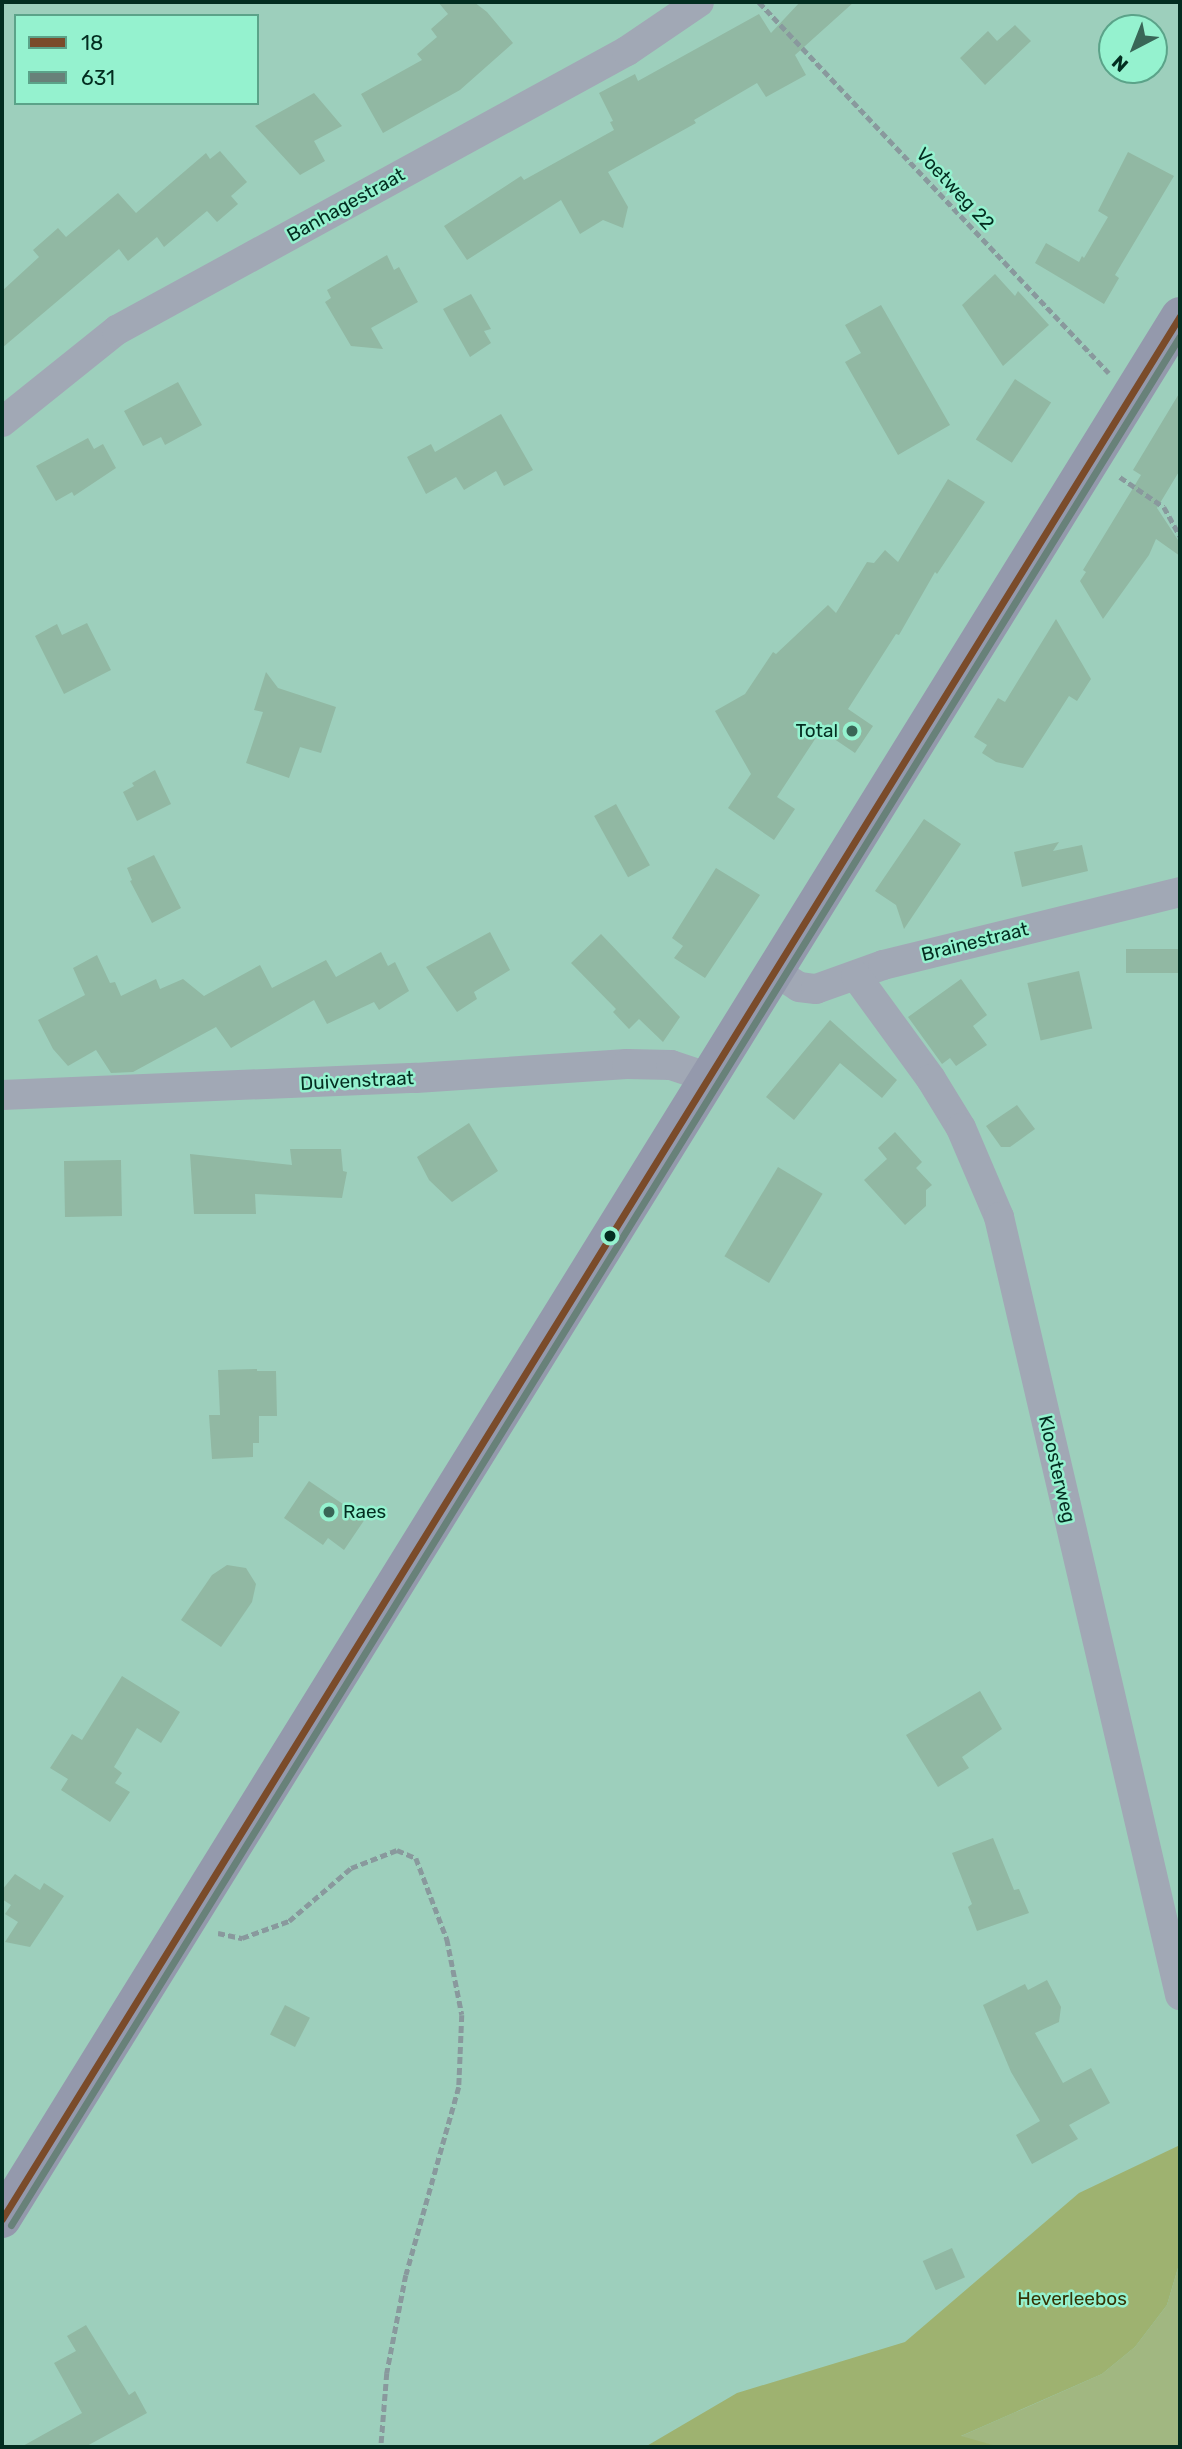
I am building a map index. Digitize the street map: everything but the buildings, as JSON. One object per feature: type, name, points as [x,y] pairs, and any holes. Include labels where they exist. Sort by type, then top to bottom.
[{"type":"main road","points":[[2,2219],[1180,316]]},
{"type":"street","name":"Banhagestraat","points":[[2,422],[117,330],[627,51],[699,2]]},
{"type":"street","name":"Brainestraat","points":[[776,972],[808,989],[828,986],[883,965],[1180,892]]},
{"type":"street","name":"Kloosterweg","points":[[856,976],[961,1128],[999,1217],[1180,1995]]},
{"type":"street","name":"Duivenstraat","points":[[2,1096],[416,1078],[627,1064],[671,1065],[710,1078]]},
{"type":"path","name":"Voetweg 22","points":[[759,2],[1131,396]]},
{"type":"path","points":[[1092,461],[1152,496],[1164,507],[1180,536]]},
{"type":"path","points":[[181,1926],[242,1938],[289,1921],[351,1868],[397,1850],[416,1858],[447,1939],[463,2015],[458,2087],[406,2275],[387,2373],[381,2447]]},
{"type":"green space","name":"Heverleebos","points":[[1180,2145],[1180,2261],[1167,2305],[1135,2347],[1102,2374],[961,2436],[1000,2447],[645,2447],[737,2393],[905,2342],[1079,2193]]},
{"type":"green space","points":[[1180,2261],[1180,2447],[1000,2447],[959,2437],[1102,2374],[1135,2347],[1167,2305]]},
{"type":"transit line","name":"18","points":[[2,2219],[1180,316]]},
{"type":"transit line","name":"631","points":[[11,2225],[1180,336]]},
{"type":"place","name":"Total","points":[[852,731]]},
{"type":"place","name":"Raes","points":[[329,1512]]}]
